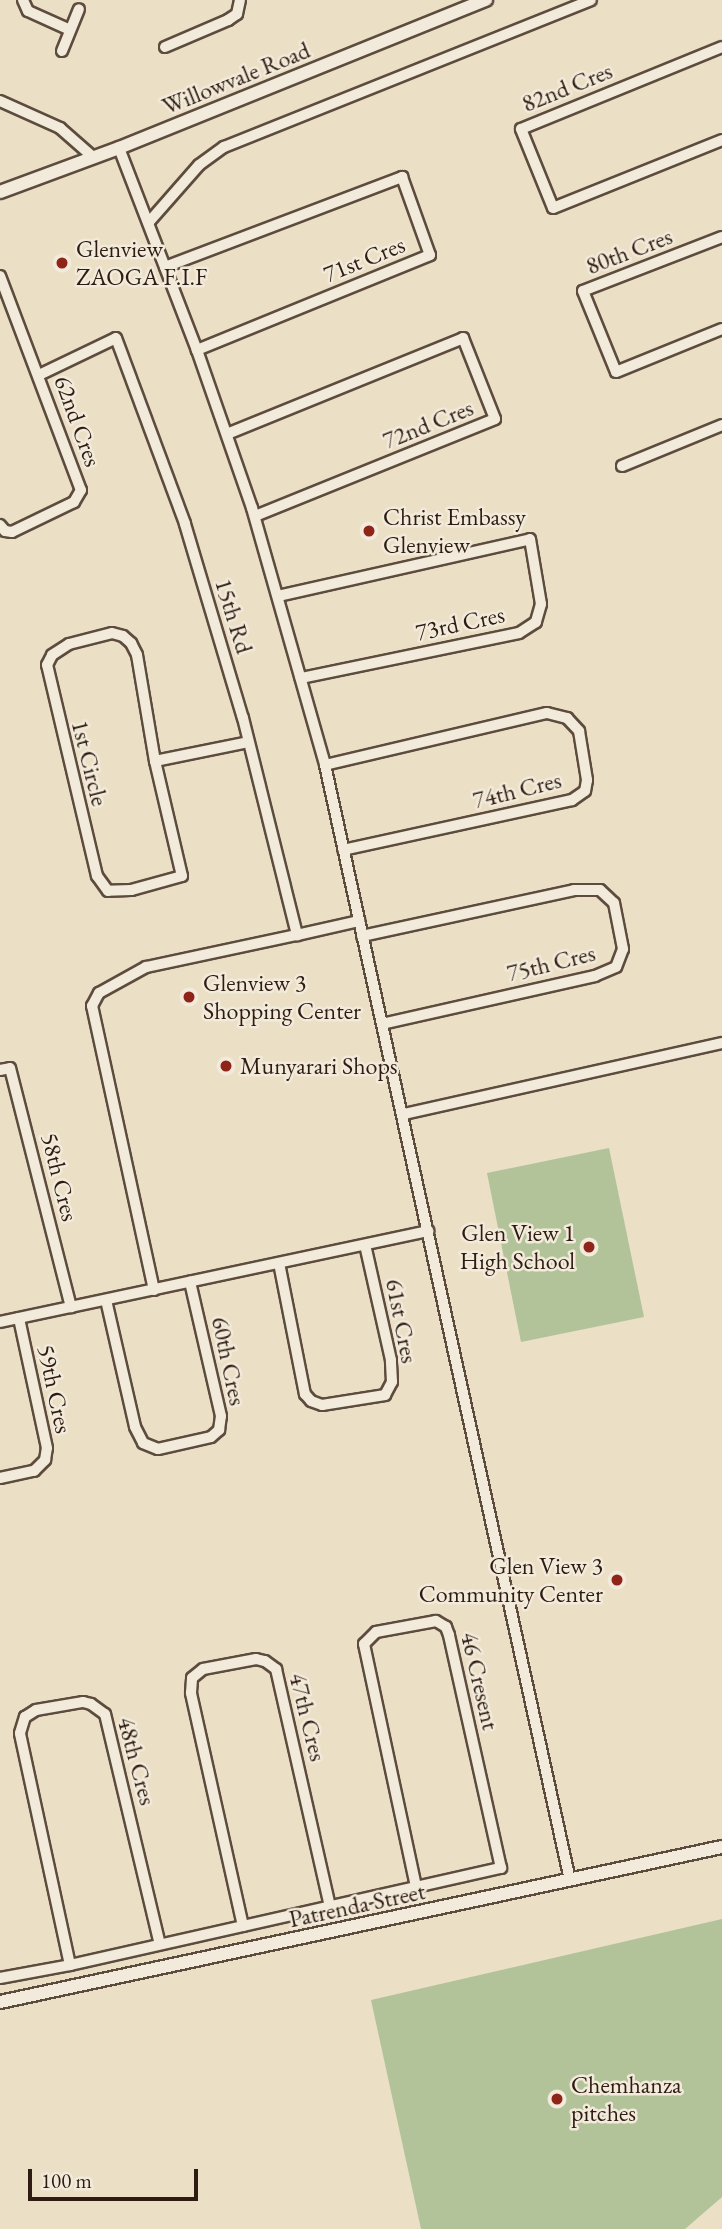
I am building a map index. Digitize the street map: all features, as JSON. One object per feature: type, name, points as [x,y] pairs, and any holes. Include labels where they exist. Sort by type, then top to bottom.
[{"type":"street","points":[[23,0],[28,11],[70,30]]},
{"type":"street","points":[[165,47],[228,20],[237,14],[240,0]]},
{"type":"street","name":"Willowvale Road","points":[[0,192],[119,148],[486,0]]},
{"type":"street","points":[[149,222],[199,165],[224,147],[591,0]]},
{"type":"street","points":[[62,51],[79,9]]},
{"type":"street","name":"82nd Cres","points":[[722,47],[520,129],[553,208],[722,140]]},
{"type":"street","points":[[0,101],[60,128],[93,157]]},
{"type":"street","points":[[119,148],[197,350],[255,516],[325,765],[404,1114],[570,1880]]},
{"type":"street","name":"71st Cres","points":[[165,267],[402,177],[430,255],[197,350]]},
{"type":"street","name":"80th Cres","points":[[722,237],[583,291],[616,372],[722,329]]},
{"type":"street","name":"62nd Cres","points":[[0,276],[81,494],[74,502],[12,532],[5,531],[0,525]]},
{"type":"street","name":"15th Rd","points":[[39,375],[116,338],[185,524],[248,742],[297,935]]},
{"type":"street","name":"72nd Cres","points":[[227,434],[463,338],[495,419],[255,516]]},
{"type":"street","points":[[622,466],[722,425]]},
{"type":"street","name":"73rd Cres","points":[[278,596],[530,539],[541,604],[536,622],[519,633],[301,678]]},
{"type":"street","name":"1st Circle","points":[[112,633],[131,643],[137,655],[155,761],[182,876],[131,890],[108,891],[97,876],[48,678],[47,665],[52,654],[69,644],[112,633]]},
{"type":"street","name":"74th Cres","points":[[325,765],[547,713],[567,718],[579,731],[587,780],[584,791],[572,800],[343,850]]},
{"type":"street","points":[[155,761],[248,742]]},
{"type":"street","name":"75th Cres","points":[[362,936],[574,890],[600,890],[614,903],[623,949],[616,967],[595,976],[382,1024]]},
{"type":"street","points":[[154,1290],[92,1006],[100,993],[146,967],[359,921]]},
{"type":"street","points":[[404,1114],[722,1043]]},
{"type":"street","name":"58th Cres","points":[[0,1070],[10,1068],[71,1307]]},
{"type":"street","points":[[0,1322],[428,1231]]},
{"type":"street","name":"61st Cres","points":[[279,1263],[305,1394],[311,1401],[323,1405],[385,1395],[392,1382],[391,1360],[365,1245]]},
{"type":"street","name":"60th Cres","points":[[106,1300],[135,1427],[143,1443],[158,1449],[211,1437],[219,1430],[221,1416],[190,1282]]},
{"type":"street","name":"59th Cres","points":[[0,1478],[34,1471],[45,1460],[47,1448],[19,1318]]},
{"type":"street","name":"46 Cresent","points":[[436,1621],[446,1627],[449,1635],[501,1868],[416,1887],[363,1651],[368,1638],[376,1632],[436,1621]]},
{"type":"street","name":"47th Cres","points":[[243,1926],[191,1693],[192,1678],[203,1670],[256,1659],[276,1669],[330,1906]]},
{"type":"street","name":"48th Cres","points":[[70,1965],[20,1733],[25,1717],[36,1710],[83,1703],[91,1704],[105,1714],[160,1944]]},
{"type":"street","name":"Patrenda Street","points":[[0,2002],[722,1847]]},
{"type":"street","points":[[0,1978],[70,1965],[416,1887]]},
{"type":"green space","points":[[609,1148],[644,1317],[521,1342],[487,1173]]},
{"type":"green space","name":"Chemhanza pitches","points":[[722,1919],[722,2197],[685,2229],[421,2229],[371,2000]]},
{"type":"place","name":"Glenview ZAOGA F.I.F","points":[[62,263]]},
{"type":"place","name":"Christ Embassy Glenview","points":[[369,531]]},
{"type":"place","name":"Glenview 3 Shopping Center","points":[[189,997]]},
{"type":"place","name":"Munyarari Shops","points":[[226,1066]]},
{"type":"place","name":"Glen View 1 High School","points":[[589,1247]]},
{"type":"place","name":"Glen View 3 Community Center","points":[[617,1580]]},
{"type":"place","name":"Chemhanza pitches","points":[[557,2099]]}]
